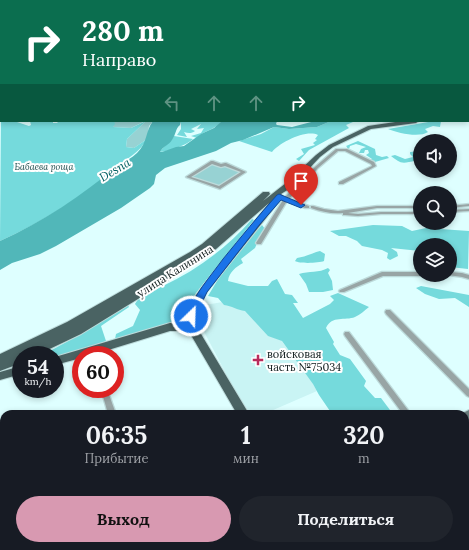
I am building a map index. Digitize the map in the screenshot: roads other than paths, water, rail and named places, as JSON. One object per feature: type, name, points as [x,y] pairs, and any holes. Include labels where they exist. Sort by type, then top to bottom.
[{"type":"main road","name":"улица Калинина","points":[[0,359],[71,325],[193,254],[256,201],[284,181],[319,148],[353,129],[364,124],[376,122]]},
{"type":"main road","name":"улица Калинина","points":[[45,346],[82,327],[205,254],[263,204],[285,188],[325,150],[370,126],[407,122]]},
{"type":"main road","points":[[241,410],[193,329],[191,321],[192,311],[198,299],[257,222],[282,198],[285,188]]},
{"type":"main road","points":[[112,346],[162,329],[176,326],[190,329],[198,336]]},
{"type":"main road","points":[[0,367],[12,362]]},
{"type":"main road","points":[[0,376],[12,373]]},
{"type":"street","points":[[259,243],[282,198],[340,149],[346,150],[373,163],[374,166],[341,183]]},
{"type":"street","points":[[212,162],[221,166],[225,164],[244,172],[220,188],[188,177],[212,162]]},
{"type":"street","points":[[282,198],[307,207]]},
{"type":"street","points":[[457,206],[469,205]]},
{"type":"street","points":[[313,207],[330,213],[358,215],[413,213]]},
{"type":"street","points":[[337,213],[375,207],[413,207]]},
{"type":"street","points":[[457,211],[469,210]]},
{"type":"street","points":[[342,291],[382,274],[413,274]]},
{"type":"street","points":[[457,275],[469,277]]},
{"type":"street","points":[[388,312],[469,394]]},
{"type":"street","points":[[347,334],[404,410]]},
{"type":"street","points":[[107,398],[111,410]]},
{"type":"water","name":"Desna","points":[[152,122],[181,122],[171,142],[160,152],[162,152],[184,146],[201,134],[214,128],[221,122],[277,122],[277,125],[292,127],[311,122],[329,122],[317,127],[289,129],[274,127],[243,140],[231,143],[216,151],[165,168],[156,175],[154,184],[150,188],[121,208],[56,246],[40,254],[12,263],[0,270],[0,241],[47,217],[135,155],[141,149],[145,141]]},
{"type":"place","name":"войсковая часть №75034","points":[[258,360]]},
{"type":"park label","name":"Бабаева роща","points":[[44,167]]}]
